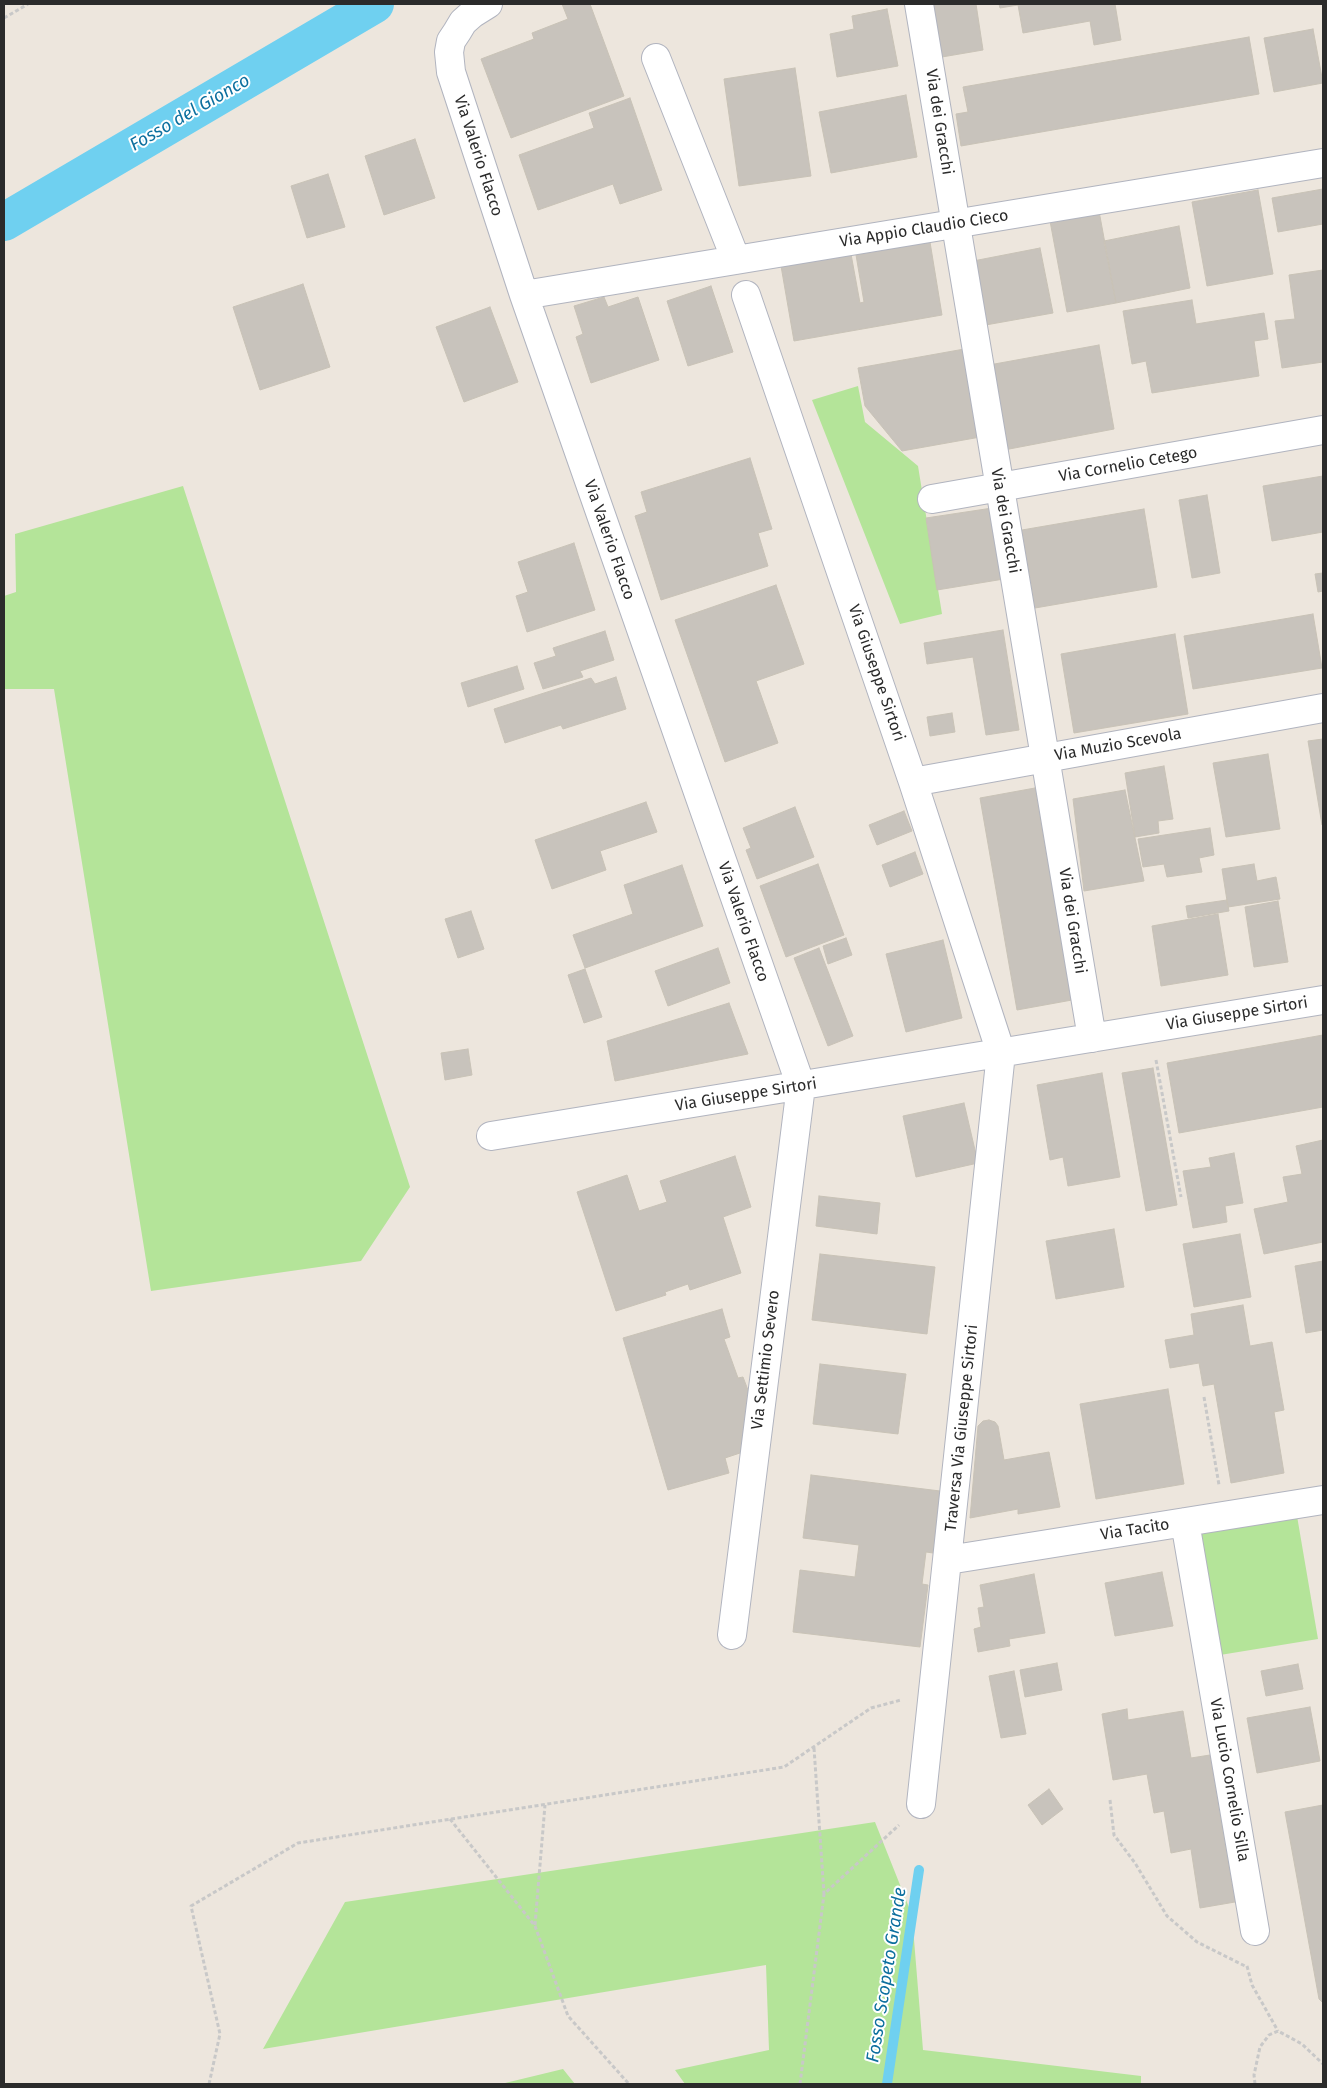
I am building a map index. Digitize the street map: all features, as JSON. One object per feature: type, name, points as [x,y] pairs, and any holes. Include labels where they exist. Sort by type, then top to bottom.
[{"type":"street","name":"Via Valerio Flacco","points":[[488,4],[467,18],[456,32],[451,41],[449,63],[524,295],[801,1086]]},
{"type":"street","name":"Via dei Gracchi","points":[[919,4],[1092,1038]]},
{"type":"street","points":[[656,58],[736,260]]},
{"type":"street","name":"Via Appio Claudio Cieco","points":[[524,295],[1323,163]]},
{"type":"street","name":"Via Giuseppe Sirtori","points":[[746,295],[913,782],[1001,1053]]},
{"type":"street","name":"Via Cornelio Cetego","points":[[932,499],[1323,430]]},
{"type":"street","name":"Via Muzio Scevola","points":[[913,782],[1323,708]]},
{"type":"street","name":"Via Giuseppe Sirtori","points":[[491,1136],[1323,1000]]},
{"type":"street","name":"Traversa Via Giuseppe Sirtori","points":[[921,1804],[1001,1053]]},
{"type":"street","name":"Via Settimio Severo","points":[[732,1635],[801,1086]]},
{"type":"street","name":"Via Tacito","points":[[948,1560],[1323,1500]]},
{"type":"street","name":"Via Lucio Cornelio Silla","points":[[1185,1522],[1255,1931]]},
{"type":"path","points":[[4,18],[28,4]]},
{"type":"path","name":"Via Giuseppe Sirtori","points":[[1150,1028],[1181,1197]]},
{"type":"path","points":[[1204,1397],[1224,1516]]},
{"type":"path","points":[[210,2084],[220,2034],[191,1906],[298,1843],[784,1767],[871,1708],[933,1691]]},
{"type":"path","points":[[800,2084],[824,1894],[814,1747]]},
{"type":"path","points":[[1110,1800],[1114,1835],[1135,1863],[1167,1916],[1197,1942],[1247,1967]]},
{"type":"path","points":[[824,1894],[921,1804]]},
{"type":"path","points":[[535,1926],[545,1805]]},
{"type":"path","points":[[450,1819],[535,1926],[568,2016],[629,2084]]},
{"type":"path","points":[[1255,1931],[1247,1967],[1252,1986],[1278,2031],[1302,2044],[1323,2064]]},
{"type":"path","points":[[1255,2084],[1254,2075],[1260,2047],[1269,2035],[1278,2031]]},
{"type":"green space","points":[[858,386],[865,422],[918,466],[942,614],[900,624],[812,400]]},
{"type":"green space","points":[[183,486],[410,1187],[361,1261],[151,1291],[54,689],[4,689],[4,596],[16,592],[15,534]]},
{"type":"green space","points":[[1297,1516],[1318,1639],[1220,1655],[1200,1533]]},
{"type":"green space","points":[[875,1822],[912,1915],[923,2050],[1141,2076],[1141,2084],[685,2084],[675,2070],[769,2050],[766,1965],[263,2049],[345,1902]]},
{"type":"green space","points":[[563,2069],[575,2084],[501,2084]]},
{"type":"building","points":[[562,4],[590,4],[624,96],[511,138],[481,59],[534,39],[532,33],[568,19]]},
{"type":"building","points":[[927,4],[976,4],[983,50],[936,58]]},
{"type":"building","points":[[999,4],[1115,4],[1121,40],[1094,45],[1090,21],[1023,33],[1018,5],[1000,8]]},
{"type":"building","points":[[887,9],[898,66],[837,77],[830,34],[854,29],[852,16]]},
{"type":"building","points":[[1313,29],[1323,83],[1274,92],[1264,38]]},
{"type":"building","points":[[1249,37],[1259,94],[961,146],[956,114],[968,112],[963,87]]},
{"type":"building","points":[[795,68],[811,176],[739,186],[724,79]]},
{"type":"building","points":[[906,95],[917,157],[831,173],[819,112]]},
{"type":"building","points":[[630,98],[662,190],[620,204],[613,184],[538,210],[519,155],[594,128],[589,113]]},
{"type":"building","points":[[415,139],[435,198],[384,215],[365,156]]},
{"type":"building","points":[[328,174],[345,227],[307,238],[291,186]]},
{"type":"building","points":[[1323,189],[1323,224],[1278,232],[1272,198]]},
{"type":"building","points":[[1258,190],[1273,274],[1207,286],[1192,202]]},
{"type":"building","points":[[1099,211],[1116,303],[1067,312],[1050,221]]},
{"type":"building","points":[[1179,226],[1190,288],[1116,303],[1104,241]]},
{"type":"building","points":[[930,242],[942,315],[794,341],[781,266],[851,254],[860,303],[864,302],[856,255]]},
{"type":"building","points":[[1040,248],[1053,313],[980,326],[968,262]]},
{"type":"building","points":[[1323,270],[1323,362],[1282,368],[1275,321],[1295,319],[1289,275]]},
{"type":"building","points":[[303,284],[330,367],[260,390],[233,307]]},
{"type":"building","points":[[711,286],[733,352],[688,366],[667,301]]},
{"type":"building","points":[[604,297],[608,307],[638,297],[659,360],[591,383],[576,337],[583,334],[574,306]]},
{"type":"building","points":[[1192,300],[1196,324],[1264,313],[1268,339],[1254,341],[1259,376],[1152,393],[1146,361],[1132,364],[1123,311]]},
{"type":"building","points":[[490,307],[518,382],[464,402],[436,327]]},
{"type":"building","points":[[1099,345],[1114,429],[1004,450],[989,365]]},
{"type":"building","points":[[970,348],[986,436],[902,451],[865,406],[858,368]]},
{"type":"building","points":[[750,458],[772,529],[758,533],[768,566],[661,600],[635,516],[647,512],[641,492]]},
{"type":"building","points":[[1323,476],[1323,532],[1272,541],[1263,486]]},
{"type":"building","points":[[1207,495],[1220,573],[1192,578],[1179,500]]},
{"type":"building","points":[[999,507],[1010,578],[937,590],[926,518]]},
{"type":"building","points":[[1144,509],[1157,587],[1035,608],[1022,530]]},
{"type":"building","points":[[574,543],[595,610],[527,632],[516,596],[528,592],[518,562]]},
{"type":"building","points":[[1323,573],[1323,591],[1318,592],[1315,574]]},
{"type":"building","points":[[776,585],[804,664],[756,681],[778,743],[725,762],[675,620]]},
{"type":"building","points":[[1313,614],[1322,668],[1193,689],[1184,636]]},
{"type":"building","points":[[1003,630],[1019,730],[986,735],[973,657],[927,664],[924,643]]},
{"type":"building","points":[[605,631],[614,660],[580,671],[583,677],[543,689],[534,663],[556,656],[553,648]]},
{"type":"building","points":[[1175,634],[1188,714],[1074,733],[1061,654]]},
{"type":"building","points":[[517,666],[524,689],[468,707],[461,683]]},
{"type":"building","points":[[616,677],[626,709],[563,729],[561,725],[505,743],[494,709],[591,678],[595,684]]},
{"type":"building","points":[[952,713],[955,732],[930,736],[927,717]]},
{"type":"building","points":[[1323,739],[1323,825],[1322,825],[1308,741]]},
{"type":"building","points":[[1268,754],[1280,829],[1226,837],[1213,763]]},
{"type":"building","points":[[1164,766],[1173,819],[1158,821],[1159,833],[1135,837],[1125,773]]},
{"type":"building","points":[[1035,788],[1072,1000],[1017,1010],[980,798]]},
{"type":"building","points":[[1125,790],[1144,881],[1084,891],[1073,799]]},
{"type":"building","points":[[646,802],[657,832],[600,851],[606,870],[552,889],[535,840]]},
{"type":"building","points":[[795,807],[814,857],[757,879],[746,850],[751,848],[743,828]]},
{"type":"building","points":[[904,811],[912,831],[877,845],[869,825]]},
{"type":"building","points":[[1210,828],[1214,855],[1199,858],[1202,872],[1167,877],[1164,864],[1143,867],[1138,839]]},
{"type":"building","points":[[915,852],[923,874],[890,887],[882,865]]},
{"type":"building","points":[[818,864],[844,935],[786,957],[760,886]]},
{"type":"building","points":[[1254,864],[1257,881],[1276,877],[1280,899],[1228,907],[1222,869]]},
{"type":"building","points":[[682,865],[703,926],[585,968],[573,935],[633,914],[624,885]]},
{"type":"building","points":[[1227,900],[1229,911],[1188,918],[1186,906]]},
{"type":"building","points":[[1278,901],[1288,962],[1254,967],[1245,907]]},
{"type":"building","points":[[471,911],[484,949],[458,958],[445,919]]},
{"type":"building","points":[[1218,914],[1228,975],[1161,986],[1152,926]]},
{"type":"building","points":[[846,938],[852,955],[828,964],[823,946]]},
{"type":"building","points":[[943,940],[962,1018],[906,1032],[886,954]]},
{"type":"building","points":[[718,948],[730,983],[668,1006],[655,971]]},
{"type":"building","points":[[819,948],[853,1036],[828,1046],[794,958]]},
{"type":"building","points":[[585,969],[602,1017],[584,1023],[568,975]]},
{"type":"building","points":[[729,1003],[748,1054],[615,1081],[607,1041]]},
{"type":"building","points":[[1323,1035],[1323,1107],[1179,1133],[1167,1063]]},
{"type":"building","points":[[468,1049],[472,1075],[445,1080],[441,1053]]},
{"type":"building","points":[[1153,1068],[1177,1205],[1146,1211],[1122,1073]]},
{"type":"building","points":[[1102,1073],[1120,1177],[1068,1186],[1063,1157],[1050,1160],[1037,1085]]},
{"type":"building","points":[[964,1103],[978,1163],[916,1177],[903,1116]]},
{"type":"building","points":[[1323,1140],[1323,1242],[1264,1254],[1254,1209],[1288,1202],[1283,1177],[1302,1174],[1296,1146]]},
{"type":"building","points":[[1234,1153],[1243,1203],[1225,1206],[1227,1222],[1193,1228],[1183,1171],[1211,1167],[1209,1158]]},
{"type":"building","points":[[735,1156],[751,1207],[723,1217],[741,1273],[690,1290],[688,1284],[665,1292],[666,1295],[616,1311],[577,1192],[627,1175],[639,1211],[667,1202],[660,1181]]},
{"type":"building","points":[[819,1196],[880,1203],[877,1234],[816,1226]]},
{"type":"building","points":[[1114,1229],[1124,1287],[1056,1299],[1046,1241]]},
{"type":"building","points":[[1240,1234],[1251,1297],[1194,1307],[1183,1244]]},
{"type":"building","points":[[820,1254],[935,1267],[927,1334],[812,1320]]},
{"type":"building","points":[[1323,1261],[1323,1330],[1306,1333],[1295,1266]]},
{"type":"building","points":[[1243,1305],[1250,1346],[1272,1342],[1284,1410],[1274,1412],[1284,1473],[1231,1483],[1214,1384],[1203,1386],[1199,1363],[1170,1368],[1165,1340],[1194,1335],[1191,1314]]},
{"type":"building","points":[[722,1309],[730,1337],[724,1339],[738,1378],[743,1377],[751,1398],[743,1452],[725,1458],[729,1473],[668,1490],[623,1338]]},
{"type":"building","points":[[820,1364],[906,1374],[898,1434],[813,1424]]},
{"type":"building","points":[[1168,1389],[1184,1484],[1096,1499],[1080,1404]]},
{"type":"building","points":[[983,1421],[995,1422],[998,1426],[1004,1460],[1049,1452],[1060,1507],[1018,1514],[1018,1509],[970,1518],[978,1426]]},
{"type":"building","points":[[811,1475],[940,1491],[933,1553],[926,1552],[922,1584],[928,1585],[920,1647],[793,1632],[800,1570],[855,1577],[859,1545],[803,1538]]},
{"type":"building","points":[[1162,1572],[1173,1626],[1115,1636],[1105,1583]]},
{"type":"building","points":[[1034,1574],[1045,1633],[1009,1639],[1010,1646],[978,1652],[974,1629],[981,1627],[978,1608],[984,1607],[980,1585]]},
{"type":"building","points":[[1057,1663],[1062,1690],[1025,1697],[1020,1670]]},
{"type":"building","points":[[1298,1664],[1303,1689],[1266,1696],[1261,1671]]},
{"type":"building","points":[[1014,1671],[1026,1734],[1001,1738],[989,1676]]},
{"type":"building","points":[[1310,1707],[1320,1761],[1257,1773],[1247,1718]]},
{"type":"building","points":[[1127,1709],[1128,1720],[1183,1711],[1191,1758],[1210,1755],[1235,1902],[1200,1908],[1191,1849],[1171,1853],[1164,1811],[1154,1813],[1147,1774],[1113,1780],[1102,1714]]},
{"type":"building","points":[[1049,1789],[1063,1809],[1042,1825],[1028,1805]]},
{"type":"building","points":[[1323,1805],[1323,2003],[1319,1999],[1285,1812]]},
{"type":"waterway","name":"Fosso del Gionco","points":[[4,222],[375,4]]},
{"type":"waterway","name":"Fosso Scopeto Grande","points":[[887,2084],[919,1870]]}]
